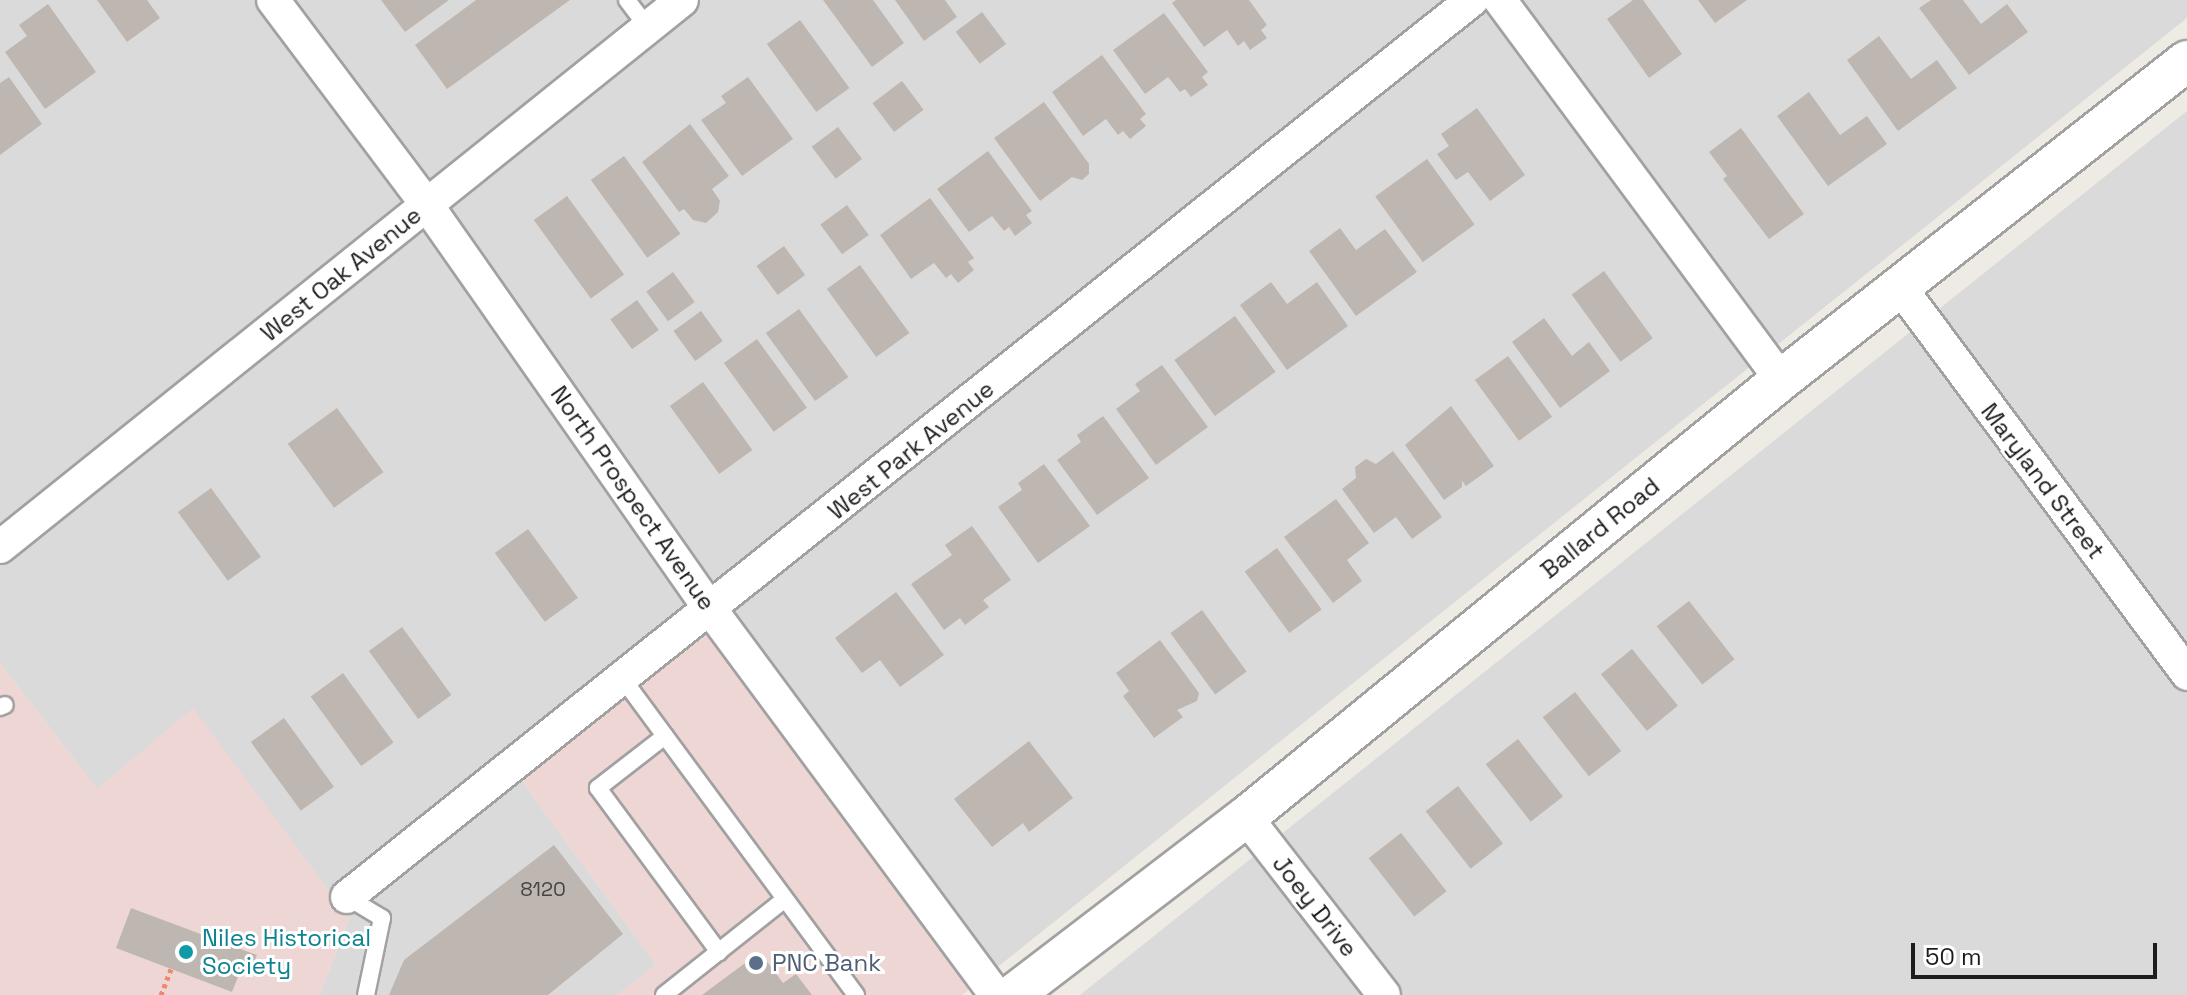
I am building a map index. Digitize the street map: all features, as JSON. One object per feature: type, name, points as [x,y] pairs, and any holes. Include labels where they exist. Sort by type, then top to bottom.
[{"type":"street","name":"North Prospect Avenue","points":[[273,0],[427,205],[711,610],[996,995]]},
{"type":"street","name":"West Oak Avenue","points":[[0,547],[682,0]]},
{"type":"street","name":"West Park Avenue","points":[[347,897],[711,610],[1472,0]]},
{"type":"street","points":[[1500,0],[1781,380]]},
{"type":"street","name":"Ballard Road","points":[[1013,995],[1246,817],[1781,380],[2187,61]]},
{"type":"street","name":"Maryland Street","points":[[1900,287],[2187,674]]},
{"type":"street","name":"Joey Drive","points":[[1246,817],[1384,995]]},
{"type":"lane","points":[[627,0],[648,28]]},
{"type":"lane","points":[[623,679],[856,995]]},
{"type":"lane","points":[[665,736],[598,788],[719,952]]},
{"type":"lane","points":[[347,897],[382,918],[366,995]]},
{"type":"lane","points":[[664,995],[785,899]]},
{"type":"path","points":[[161,995],[171,969]]},
{"type":"shaded area","points":[[0,0],[2187,0],[2187,18],[990,973],[516,773],[656,965],[617,995],[320,995],[349,918],[193,709],[97,789],[0,663]]},
{"type":"shaded area","points":[[2187,111],[2187,995],[1080,995]]},
{"type":"shaded area","points":[[722,609],[990,973],[962,995],[617,995],[656,965],[516,773]]},
{"type":"shaded area","points":[[0,663],[97,789],[193,708],[349,918],[320,995],[0,995]]},
{"type":"building","points":[[97,0],[147,0],[160,18],[127,42]]},
{"type":"building","points":[[381,0],[449,0],[405,32]]},
{"type":"building","points":[[476,0],[570,0],[447,89],[415,45]]},
{"type":"building","points":[[823,0],[873,0],[904,43],[872,67]]},
{"type":"building","points":[[895,0],[945,0],[957,17],[924,41]]},
{"type":"building","points":[[1176,0],[1249,0],[1267,25],[1261,30],[1267,38],[1250,50],[1244,41],[1238,46],[1227,30],[1204,47],[1172,3]]},
{"type":"building","points":[[1633,0],[1643,0],[1682,54],[1649,78],[1607,19]]},
{"type":"building","points":[[1698,0],[1747,0],[1715,23]]},
{"type":"building","points":[[1931,0],[1963,0],[1981,24],[2007,4],[2028,32],[1969,75],[1919,8]]},
{"type":"building","points":[[48,4],[96,72],[45,109],[5,52],[27,36],[19,25]]},
{"type":"building","points":[[982,12],[1006,44],[980,64],[956,32]]},
{"type":"building","points":[[1164,13],[1208,72],[1202,77],[1208,85],[1191,97],[1185,89],[1180,92],[1168,77],[1145,94],[1113,50]]},
{"type":"building","points":[[800,20],[849,88],[816,112],[767,44]]},
{"type":"building","points":[[1879,36],[1911,79],[1937,60],[1957,88],[1898,131],[1847,60]]},
{"type":"building","points":[[1102,55],[1146,114],[1140,119],[1146,126],[1130,139],[1123,131],[1118,135],[1106,119],[1083,136],[1052,92]]},
{"type":"building","points":[[9,77],[42,124],[0,155],[0,83]]},
{"type":"building","points":[[748,77],[793,139],[742,176],[701,120],[726,103],[721,96]]},
{"type":"building","points":[[902,81],[924,110],[894,132],[872,103]]},
{"type":"building","points":[[1809,92],[1840,135],[1867,116],[1887,144],[1828,186],[1777,116]]},
{"type":"building","points":[[1044,102],[1089,164],[1089,174],[1082,180],[1072,177],[1040,201],[994,138]]},
{"type":"building","points":[[1477,108],[1525,175],[1490,201],[1468,172],[1456,180],[1437,154],[1449,146],[1441,134]]},
{"type":"building","points":[[690,124],[729,176],[712,189],[720,201],[718,212],[706,223],[693,220],[684,209],[679,212],[642,162]]},
{"type":"building","points":[[838,127],[862,159],[836,179],[812,147]]},
{"type":"building","points":[[1741,128],[1804,214],[1769,239],[1723,179],[1727,176],[1709,152]]},
{"type":"building","points":[[988,151],[1032,211],[1026,215],[1032,223],[1015,236],[1009,227],[1004,231],[992,216],[969,232],[937,189]]},
{"type":"building","points":[[624,156],[680,234],[647,258],[591,180]]},
{"type":"building","points":[[1427,159],[1475,225],[1423,262],[1375,197]]},
{"type":"building","points":[[567,196],[624,274],[591,299],[534,220]]},
{"type":"building","points":[[930,198],[974,258],[968,262],[974,270],[958,283],[951,274],[946,278],[934,263],[911,279],[880,235]]},
{"type":"building","points":[[847,205],[869,235],[842,254],[820,224]]},
{"type":"building","points":[[1340,228],[1356,250],[1385,229],[1417,272],[1356,316],[1309,251]]},
{"type":"building","points":[[784,246],[805,275],[778,295],[756,266]]},
{"type":"building","points":[[860,265],[909,333],[876,357],[827,289]]},
{"type":"building","points":[[1604,271],[1653,338],[1620,362],[1572,295]]},
{"type":"building","points":[[673,272],[695,302],[668,321],[646,291]]},
{"type":"building","points":[[1271,282],[1287,304],[1317,282],[1348,326],[1287,370],[1240,305]]},
{"type":"building","points":[[637,300],[659,330],[632,349],[610,319]]},
{"type":"building","points":[[799,309],[848,377],[815,401],[766,333]]},
{"type":"building","points":[[701,311],[723,341],[695,361],[673,331]]},
{"type":"building","points":[[1235,316],[1276,372],[1215,416],[1174,360]]},
{"type":"building","points":[[1544,318],[1572,356],[1589,342],[1610,371],[1560,408],[1512,342]]},
{"type":"building","points":[[757,339],[807,408],[774,432],[724,363]]},
{"type":"building","points":[[1508,356],[1552,417],[1519,441],[1475,380]]},
{"type":"building","points":[[1162,365],[1208,427],[1156,465],[1116,409],[1140,391],[1135,384]]},
{"type":"building","points":[[703,382],[752,450],[719,474],[670,406]]},
{"type":"building","points":[[1451,406],[1494,466],[1466,486],[1462,481],[1462,487],[1444,500],[1405,445]]},
{"type":"building","points":[[337,408],[383,472],[334,508],[288,444]]},
{"type":"building","points":[[1103,416],[1149,478],[1097,515],[1057,460],[1081,442],[1077,435]]},
{"type":"building","points":[[1393,451],[1442,517],[1412,539],[1396,517],[1374,533],[1342,489],[1356,478],[1355,467],[1366,459],[1376,464]]},
{"type":"building","points":[[1044,464],[1090,526],[1038,563],[998,507],[1022,490],[1018,483]]},
{"type":"building","points":[[211,488],[261,557],[228,581],[178,512]]},
{"type":"building","points":[[1336,499],[1369,543],[1347,560],[1362,581],[1333,603],[1284,537]]},
{"type":"building","points":[[972,526],[1011,580],[983,600],[989,607],[965,625],[960,618],[944,630],[911,584],[952,555],[945,545]]},
{"type":"building","points":[[528,529],[578,598],[545,622],[495,553]]},
{"type":"building","points":[[1277,548],[1322,609],[1289,633],[1245,572]]},
{"type":"building","points":[[896,592],[944,655],[900,687],[880,660],[862,673],[835,638]]},
{"type":"building","points":[[1689,601],[1735,659],[1702,685],[1657,626]]},
{"type":"building","points":[[1202,610],[1247,671],[1215,694],[1170,633]]},
{"type":"building","points":[[402,627],[451,695],[418,719],[369,651]]},
{"type":"building","points":[[1160,640],[1199,693],[1197,701],[1177,710],[1183,717],[1154,738],[1123,696],[1129,691],[1116,673]]},
{"type":"building","points":[[1632,649],[1678,706],[1647,731],[1601,674]]},
{"type":"building","points":[[343,673],[394,743],[361,766],[311,697]]},
{"type":"building","points":[[1575,692],[1621,751],[1589,776],[1543,717]]},
{"type":"building","points":[[284,718],[334,787],[301,811],[251,742]]},
{"type":"building","points":[[1518,739],[1563,797],[1531,822],[1486,764]]},
{"type":"building","points":[[1029,741],[1073,798],[1029,832],[1023,823],[992,847],[954,799]]},
{"type":"building","points":[[1458,786],[1503,844],[1471,869],[1426,811]]},
{"type":"building","points":[[1401,833],[1447,891],[1414,917],[1369,858]]},
{"type":"building","points":[[554,845],[623,934],[548,995],[389,995],[404,960]]},
{"type":"building","name":"Niles Historical Society","points":[[131,908],[257,955],[253,965],[244,962],[232,992],[116,948]]},
{"type":"building","name":"PNC Bank","points":[[760,952],[783,983],[796,974],[812,995],[702,995]]},
{"type":"place","name":"Niles Historical Society","points":[[186,952]]},
{"type":"place","name":"PNC Bank","points":[[756,963]]}]
